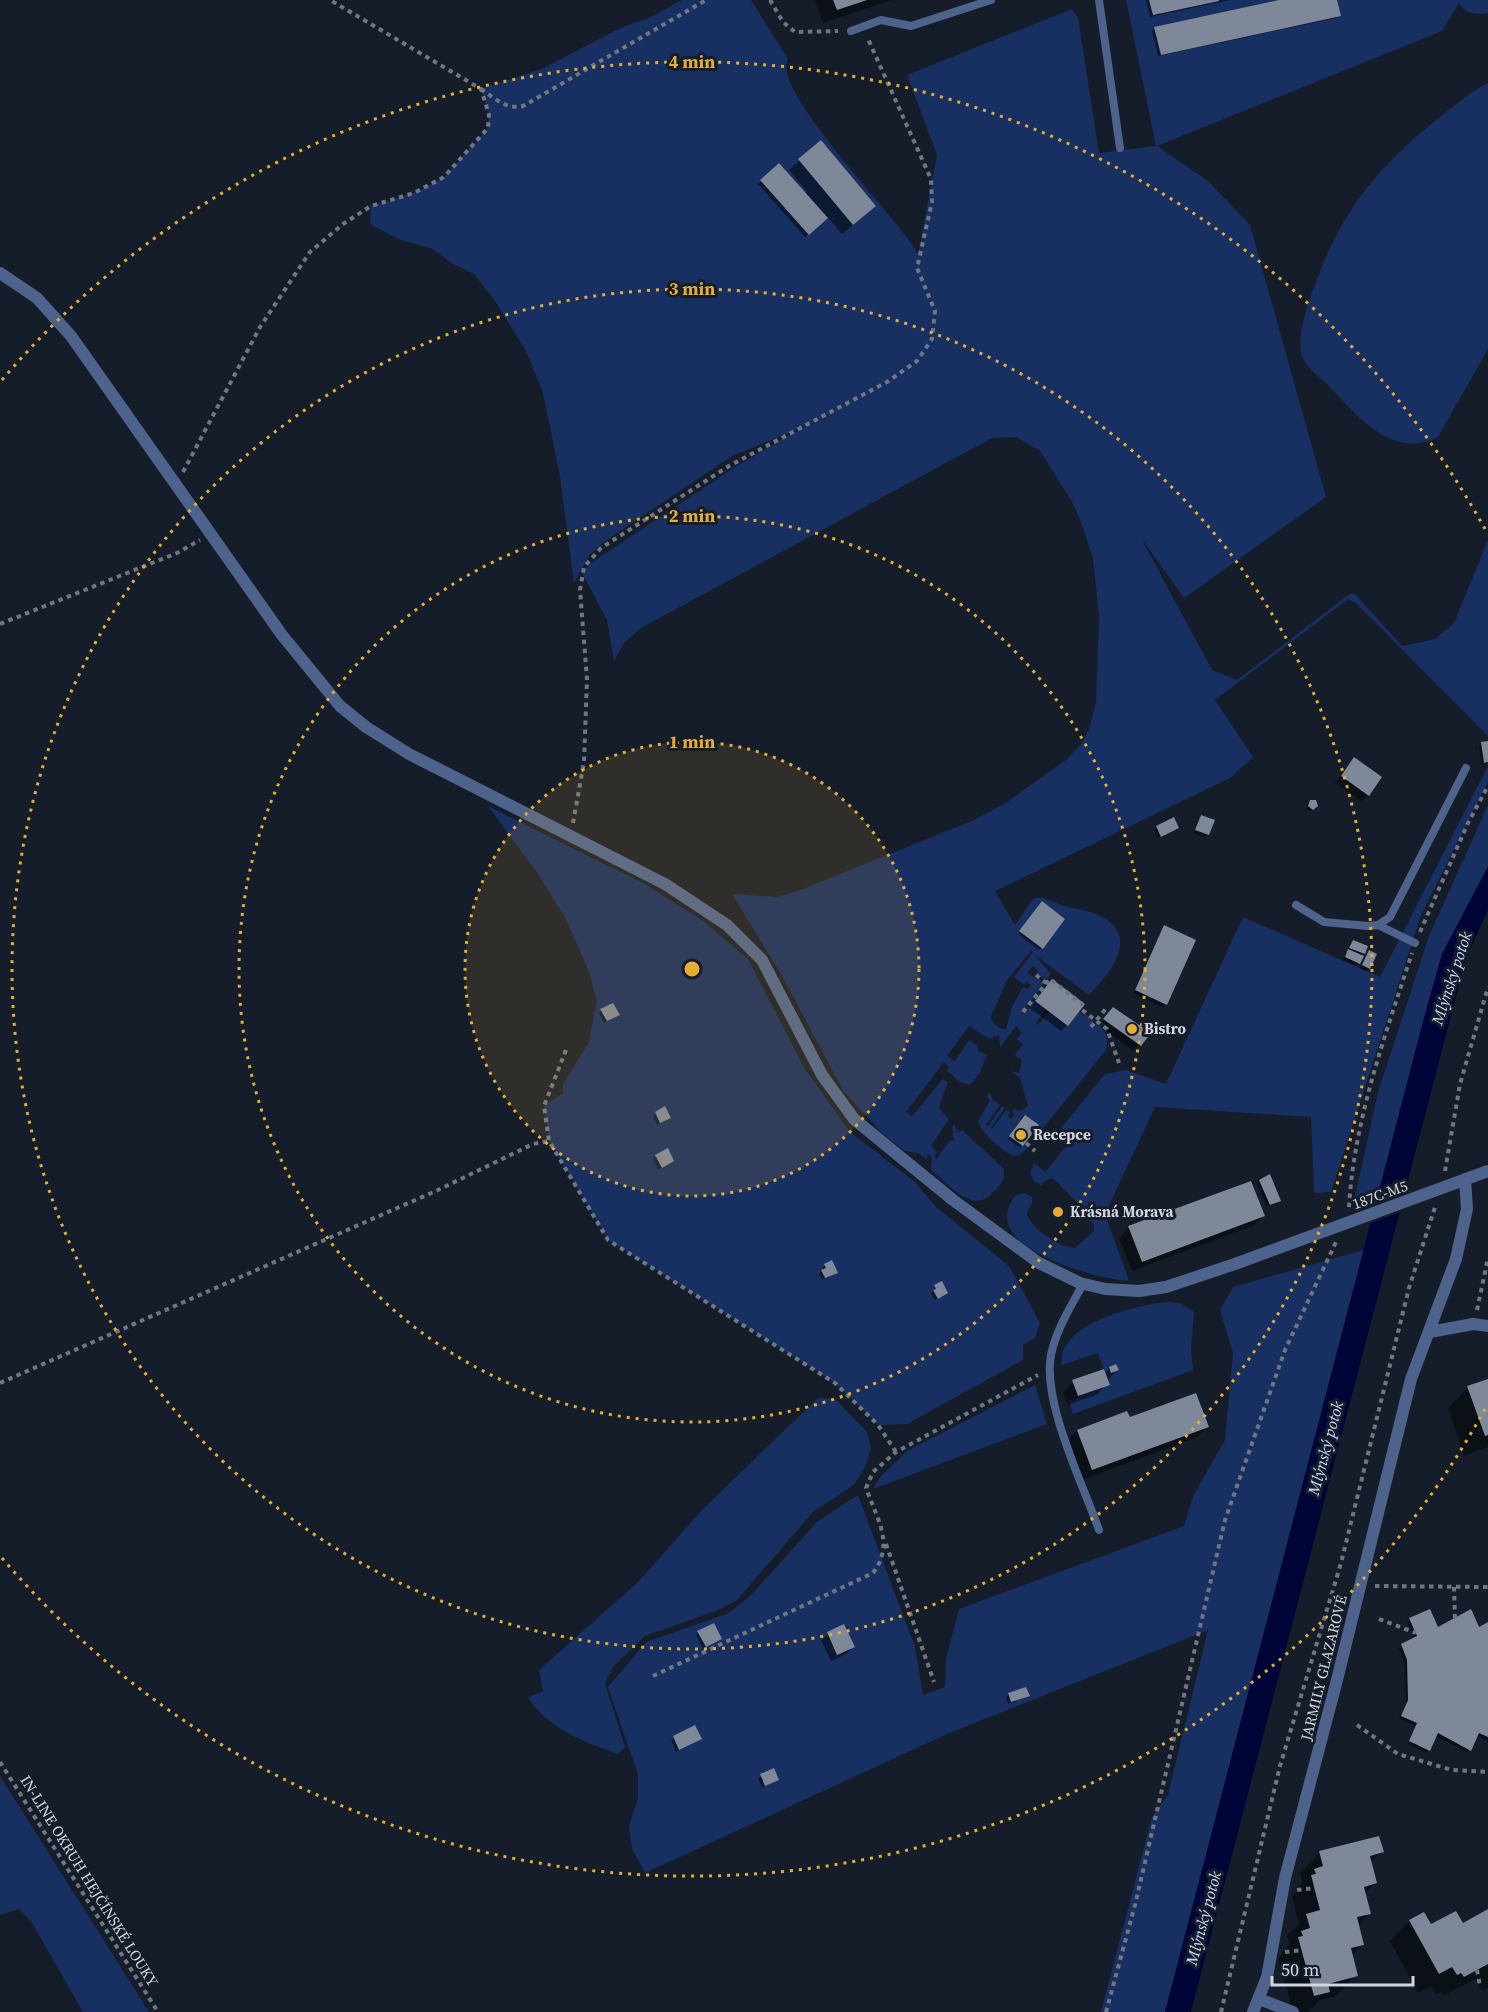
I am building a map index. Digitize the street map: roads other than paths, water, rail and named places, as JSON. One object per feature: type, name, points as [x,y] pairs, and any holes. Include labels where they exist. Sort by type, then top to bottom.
[{"type":"street","name":"187C-M5","points":[[0,273],[37,298],[60,323],[302,661],[346,712],[409,754],[681,894],[736,933],[762,960],[822,1075],[842,1106],[858,1124],[1022,1252],[1052,1271],[1083,1284],[1105,1289],[1139,1291],[1174,1285],[1421,1196],[1443,1183],[1466,1179],[1488,1171]]},
{"type":"street","name":"JARMILY GLAZAROVÉ","points":[[1253,2012],[1267,1977],[1285,1878],[1411,1379],[1456,1259],[1465,1224],[1466,1179]]},
{"type":"street","points":[[1430,1332],[1473,1324],[1488,1326]]},
{"type":"street","points":[[1259,1999],[1293,2012]]},
{"type":"lane","points":[[851,31],[880,20],[911,26],[991,0]]},
{"type":"lane","points":[[1099,0],[1120,148]]},
{"type":"lane","points":[[1378,925],[1390,917],[1466,768]]},
{"type":"lane","points":[[1296,905],[1324,922],[1378,925],[1415,943]]},
{"type":"lane","points":[[1083,1284],[1060,1330],[1049,1369],[1052,1398],[1099,1530]]},
{"type":"water","name":"Mlýnský potok","points":[[1488,867],[1488,910],[1466,958],[1191,2012],[1165,2012],[1425,1014],[1442,954]]},
{"type":"place","name":"Bistro","points":[[1132,1029]]},
{"type":"place","name":"Recepce","points":[[1021,1135]]},
{"type":"place","name":"Krásná Morava","points":[[1058,1212]]}]
